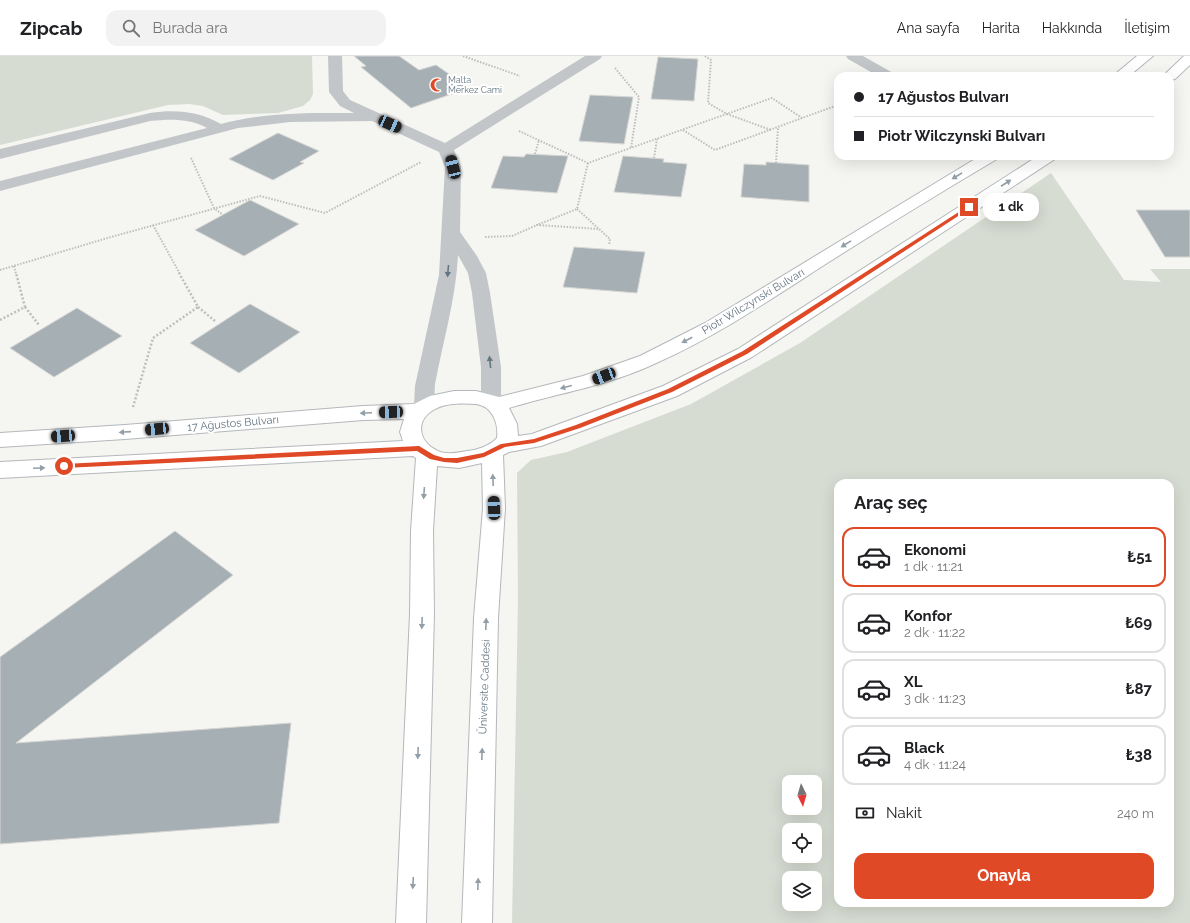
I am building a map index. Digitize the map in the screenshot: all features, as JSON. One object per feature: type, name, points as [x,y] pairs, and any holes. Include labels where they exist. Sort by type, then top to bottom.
[{"type":"main road","points":[[1125,72],[1146,56]]},
{"type":"main road","points":[[1174,72],[1190,58]]},
{"type":"main road","name":"Piotr Wilczynski Bulvarı","points":[[494,403],[591,381],[646,360],[686,341],[734,314],[900,209],[984,160]]},
{"type":"main road","points":[[0,470],[423,451],[444,460],[457,460],[471,459],[498,449],[534,441],[592,421],[670,390],[745,352],[1043,160]]},
{"type":"main road","points":[[411,923],[422,622],[423,451],[412,438],[411,427],[414,416],[421,408],[436,401],[465,397],[486,398],[494,403],[507,423],[508,434],[506,441],[498,449]]},
{"type":"main road","name":"17 Ağustos Bulvarı","points":[[0,440],[125,432],[421,408]]},
{"type":"main road","name":"Üniversite Caddesi","points":[[476,923],[486,618],[498,449]]},
{"type":"street","points":[[290,118],[322,106],[330,101],[336,92],[335,56]]},
{"type":"street","points":[[446,149],[595,56]]},
{"type":"street","points":[[852,56],[881,72]]},
{"type":"street","points":[[336,92],[345,103],[446,149],[453,167],[448,275],[421,408]]},
{"type":"street","points":[[0,154],[150,117],[168,114],[185,114],[197,117],[208,121],[218,128]]},
{"type":"street","points":[[0,186],[218,128],[251,122],[290,118],[376,117]]},
{"type":"street","points":[[451,232],[468,256],[477,273],[491,367],[494,403]]},
{"type":"path","points":[[462,56],[547,85]]},
{"type":"path","points":[[704,56],[711,60],[708,103],[727,114],[771,130]]},
{"type":"path","points":[[615,68],[640,97],[630,148]]},
{"type":"path","points":[[493,119],[588,163],[772,98],[802,118]]},
{"type":"path","points":[[683,130],[715,150],[834,106]]},
{"type":"path","points":[[776,162],[778,128]]},
{"type":"path","points":[[181,138],[214,208],[223,215]]},
{"type":"path","points":[[654,158],[657,139]]},
{"type":"path","points":[[535,154],[539,140]]},
{"type":"path","points":[[0,270],[260,196],[325,213],[446,149]]},
{"type":"path","points":[[577,209],[588,163]]},
{"type":"path","points":[[451,232],[487,237],[509,237],[518,235],[537,225],[577,209]]},
{"type":"path","points":[[577,209],[610,239],[609,245]]},
{"type":"path","points":[[154,225],[198,307],[215,321]]},
{"type":"path","points":[[537,225],[599,229]]},
{"type":"path","points":[[14,266],[25,307],[39,325]]},
{"type":"path","points":[[0,320],[25,307]]},
{"type":"path","points":[[125,432],[153,338],[198,307]]},
{"type":"shaded area","points":[[0,56],[312,56],[313,94],[310,100],[303,106],[278,113],[223,115],[203,106],[189,104],[168,105],[0,145]]},
{"type":"shaded area","points":[[1051,173],[1124,280],[1161,282],[1150,269],[1190,269],[1190,923],[512,923],[518,600],[517,473],[531,460],[567,452],[691,404],[800,343]]},
{"type":"building","name":"Malta Merkez Cami","points":[[354,56],[399,56],[419,70],[436,65],[469,88],[411,108],[361,67],[366,66]]},
{"type":"building","points":[[658,57],[698,59],[694,101],[651,99]]},
{"type":"building","points":[[590,95],[633,97],[624,144],[579,141]]},
{"type":"building","points":[[278,133],[319,151],[300,162],[304,163],[273,180],[229,159]]},
{"type":"building","points":[[526,154],[568,156],[557,193],[491,188],[503,156],[524,157]]},
{"type":"building","points":[[623,156],[664,159],[663,162],[687,164],[681,197],[614,192]]},
{"type":"building","points":[[766,162],[809,165],[809,202],[741,197],[744,164],[766,165]]},
{"type":"building","points":[[250,200],[299,224],[244,256],[195,230]]},
{"type":"building","points":[[1136,210],[1190,210],[1190,257],[1165,257]]},
{"type":"building","points":[[574,247],[645,252],[637,293],[563,287]]},
{"type":"building","points":[[250,304],[300,332],[239,373],[190,343]]},
{"type":"building","points":[[77,308],[122,336],[54,377],[10,348]]},
{"type":"building","points":[[175,531],[233,575],[16,743],[291,723],[279,823],[0,844],[0,657]]},
{"type":"place","name":"Malta Merkez Cami","points":[[437,85]]},
{"type":"route","points":[[64,466],[419,448],[432,457],[444,460],[457,460],[471,459],[484,455],[498,449],[503,445],[534,441],[647,400],[693,380],[745,352],[837,294],[969,207]]}]
